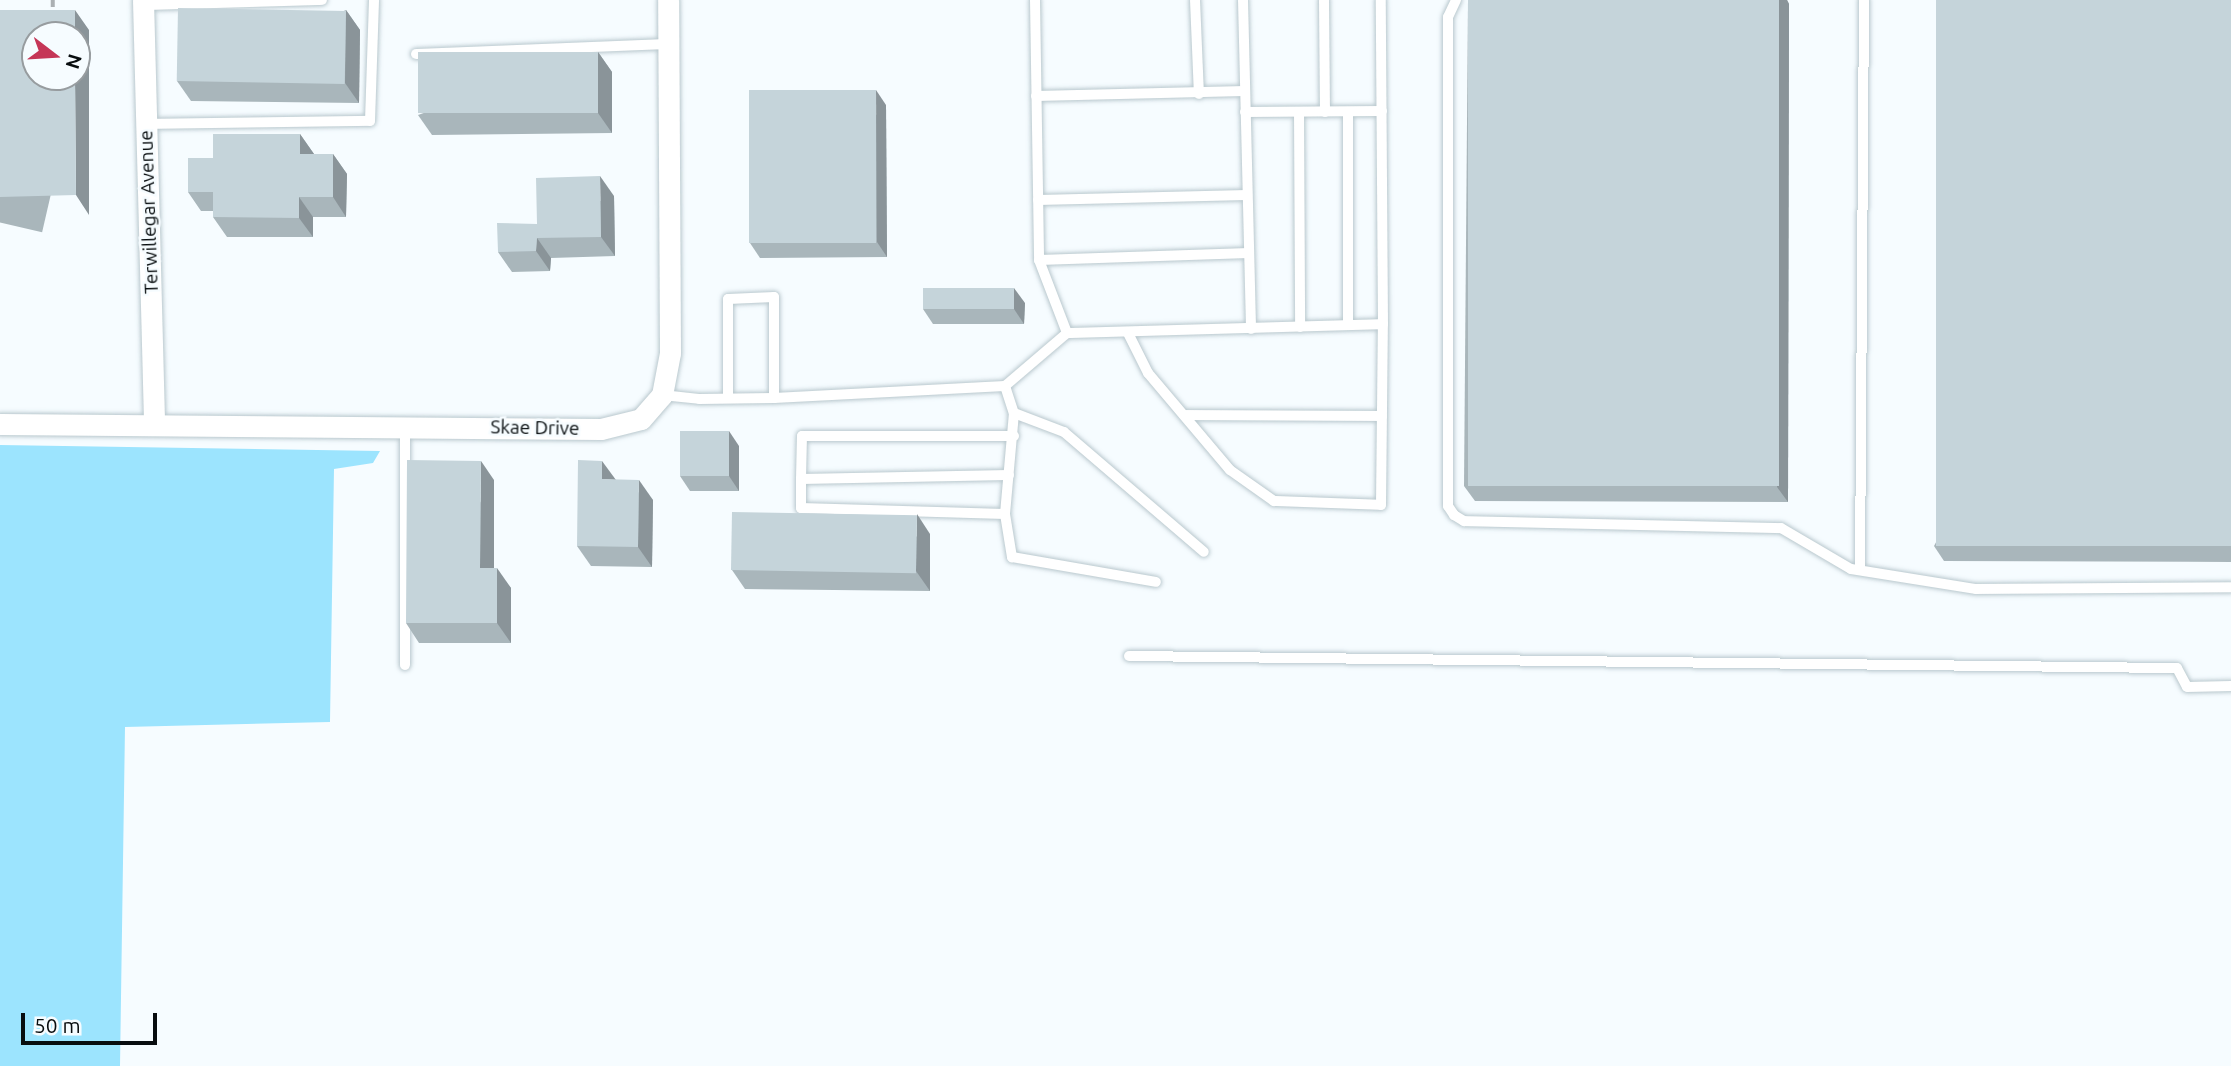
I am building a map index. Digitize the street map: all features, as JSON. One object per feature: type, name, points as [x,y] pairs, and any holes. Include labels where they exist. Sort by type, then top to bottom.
[{"type":"street","points":[[662,395],[670,353],[668,0]]},
{"type":"street","name":"Terwillegar Avenue","points":[[143,2],[154,424]]},
{"type":"street","name":"Skae Drive","points":[[0,424],[623,427],[641,419],[662,395]]},
{"type":"lane","points":[[143,2],[322,0]]},
{"type":"lane","points":[[146,124],[370,121],[374,0]]},
{"type":"lane","points":[[1035,0],[1039,260],[1067,333]]},
{"type":"lane","points":[[1195,0],[1199,94]]},
{"type":"lane","points":[[1243,0],[1251,329]]},
{"type":"lane","points":[[1324,0],[1325,112]]},
{"type":"lane","points":[[1128,333],[1148,373],[1230,470],[1274,501],[1381,505],[1381,0]]},
{"type":"lane","points":[[1456,0],[1448,17],[1448,506],[1454,515],[1464,521],[1781,528],[1860,570],[1976,589],[2231,587]]},
{"type":"lane","points":[[1860,570],[1864,0]]},
{"type":"lane","points":[[416,54],[668,44]]},
{"type":"lane","points":[[1037,96],[1245,91]]},
{"type":"lane","points":[[1245,112],[1382,111]]},
{"type":"lane","points":[[1299,112],[1300,327]]},
{"type":"lane","points":[[1348,112],[1348,325]]},
{"type":"lane","points":[[1038,200],[1247,195]]},
{"type":"lane","points":[[1039,260],[1249,253]]},
{"type":"lane","points":[[728,398],[728,299],[774,297],[774,398]]},
{"type":"lane","points":[[662,395],[774,398],[1005,386],[1067,333],[1383,324]]},
{"type":"lane","points":[[1005,386],[1014,413],[1005,514],[1012,557],[1156,582]]},
{"type":"lane","points":[[1014,413],[1064,432],[1204,552]]},
{"type":"lane","points":[[1184,415],[1382,416]]},
{"type":"lane","points":[[405,427],[405,665]]},
{"type":"lane","points":[[1005,514],[801,508],[802,436],[1014,436]]},
{"type":"lane","points":[[801,479],[1009,475]]},
{"type":"lane","points":[[1129,656],[2177,668],[2187,687],[2231,686]]},
{"type":"path","points":[[53,0],[53,19]]},
{"type":"shaded area","points":[[0,445],[380,451],[373,463],[334,469],[330,722],[125,727],[120,1066],[0,1066]]},
{"type":"building","points":[[1468,0],[1779,0],[1779,486],[1468,486]]},
{"type":"building","points":[[1936,0],[2231,0],[2231,546],[1936,546]]},
{"type":"building","points":[[178,8],[346,11],[345,84],[177,81]]},
{"type":"building","points":[[0,10],[75,10],[75,21],[21,21],[21,91],[75,91],[76,195],[0,197]]},
{"type":"building","points":[[418,52],[598,52],[598,113],[418,113]]},
{"type":"building","points":[[749,90],[876,90],[876,243],[749,243]]},
{"type":"building","points":[[213,134],[300,134],[300,154],[333,154],[333,197],[299,197],[299,218],[213,217],[213,192],[188,192],[188,158],[213,158]]},
{"type":"building","points":[[600,176],[601,237],[537,238],[536,251],[498,252],[497,223],[537,224],[536,178]]},
{"type":"building","points":[[923,288],[1014,288],[1014,309],[923,309]]},
{"type":"building","points":[[680,431],[729,431],[729,476],[680,476]]},
{"type":"building","points":[[407,460],[481,461],[480,568],[497,568],[497,623],[406,623]]},
{"type":"building","points":[[578,460],[602,461],[602,479],[639,480],[638,547],[577,546]]},
{"type":"building","points":[[732,512],[917,515],[916,573],[731,570]]}]
